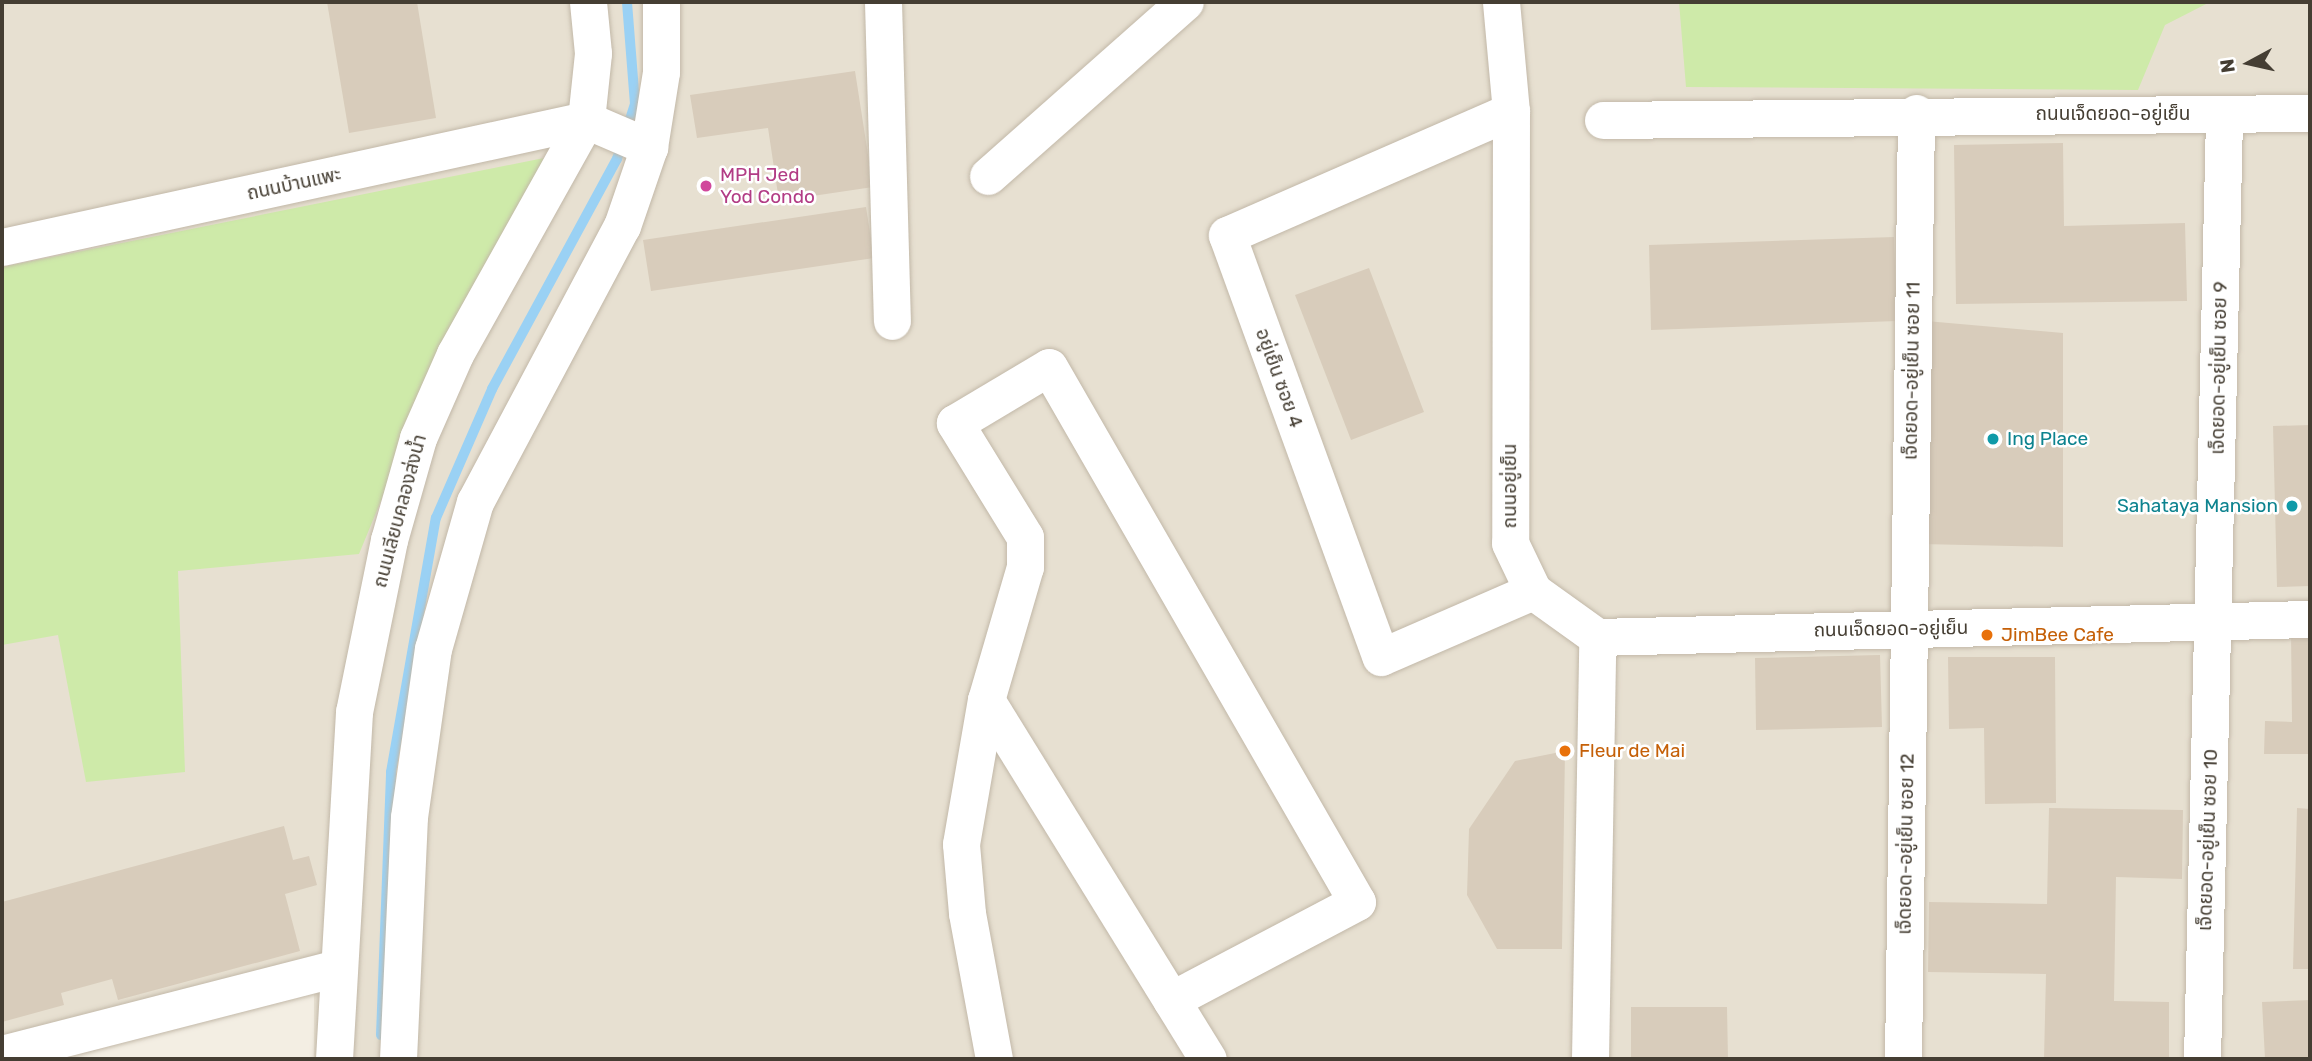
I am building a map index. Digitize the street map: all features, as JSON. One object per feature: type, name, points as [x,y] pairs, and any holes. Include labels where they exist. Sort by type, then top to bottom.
[{"type":"street","name":"ถนนเลียบคลองส่งน้ำ","points":[[334,1059],[355,712],[388,540],[418,438],[455,354],[586,120],[593,53],[588,2]]},
{"type":"street","points":[[398,1059],[410,817],[433,649],[475,502],[622,226],[649,147],[661,72],[661,2]]},
{"type":"street","points":[[883,2],[892,321]]},
{"type":"street","name":"ถนนอยู่เย็น","points":[[1501,2],[1511,111],[1510,543],[1533,591],[1597,637]]},
{"type":"street","points":[[988,176],[1176,5]]},
{"type":"street","name":"อยู่เย็น ซอย 4","points":[[1511,111],[1227,235],[1381,657],[1533,591]]},
{"type":"street","name":"ถนนเจ็ดยอด-อยู่เย็น","points":[[1603,120],[1916,113],[2310,113]]},
{"type":"street","name":"เจ็ดยอด-อยู่เย็น ซอย 11","points":[[1909,629],[1916,113]]},
{"type":"street","name":"เจ็ดยอด-อยู่เย็น ซอย 9","points":[[2215,621],[2224,115]]},
{"type":"street","points":[[586,120],[649,147]]},
{"type":"street","name":"ถนนบ้านแพะ","points":[[2,247],[586,120]]},
{"type":"street","points":[[994,1059],[967,914],[961,844],[986,700],[1025,567],[1025,537],[955,424],[1049,368],[1357,902],[1171,1000]]},
{"type":"street","name":"ถนนเจ็ดยอด-อยู่เย็น","points":[[1597,637],[2310,619]]},
{"type":"street","name":"เจ็ดยอด-อยู่เย็น ซอย 10","points":[[2202,1059],[2215,621]]},
{"type":"street","name":"เจ็ดยอด-อยู่เย็น ซอย 12","points":[[1903,1059],[1909,629]]},
{"type":"street","points":[[1590,1059],[1597,637]]},
{"type":"street","points":[[986,700],[1208,1059]]},
{"type":"street","points":[[2,1054],[338,968]]},
{"type":"shaded area","points":[[2,2],[2310,2],[2310,1059],[314,1059],[314,991],[2,1059]]},
{"type":"green space","points":[[1679,2],[2210,2],[2165,25],[2138,90],[1686,87]]},
{"type":"green space","points":[[544,158],[440,358],[359,554],[178,571],[185,772],[86,782],[58,635],[2,645],[2,267]]},
{"type":"building","points":[[327,2],[417,2],[436,118],[349,133]]},
{"type":"building","points":[[855,71],[873,187],[779,201],[768,128],[697,138],[690,95]]},
{"type":"building","points":[[2063,143],[2064,226],[2185,223],[2187,301],[1956,304],[1954,145]]},
{"type":"building","points":[[866,207],[874,258],[651,291],[643,240]]},
{"type":"building","points":[[1894,237],[1897,321],[1651,330],[1649,245]]},
{"type":"building","points":[[1369,268],[1424,412],[1351,440],[1295,295]]},
{"type":"building","name":"Ing Place","points":[[1926,321],[2063,333],[2063,547],[1921,544]]},
{"type":"building","name":"Sahataya Mansion","points":[[2310,425],[2310,586],[2277,587],[2273,426]]},
{"type":"building","points":[[2291,632],[2310,632],[2310,754],[2264,754],[2265,721],[2292,722]]},
{"type":"building","points":[[1880,655],[1882,727],[1756,730],[1755,658]]},
{"type":"building","points":[[1948,657],[2055,657],[2056,803],[1985,804],[1984,728],[1949,729]]},
{"type":"building","points":[[1565,751],[1562,949],[1497,949],[1467,895],[1469,829],[1515,761]]},
{"type":"building","points":[[2049,808],[2183,810],[2182,879],[2116,877],[2114,1001],[2169,1002],[2169,1059],[2044,1059],[2046,974],[1928,972],[1929,902],[2047,904]]},
{"type":"building","points":[[2297,808],[2310,809],[2310,969],[2293,969]]},
{"type":"building","points":[[284,826],[293,860],[309,856],[317,885],[285,894],[300,951],[118,1000],[112,979],[61,993],[64,1005],[2,1022],[2,902]]},
{"type":"building","points":[[2310,1000],[2310,1059],[2265,1059],[2262,1002]]},
{"type":"building","points":[[1631,1007],[1727,1007],[1728,1059],[1631,1059]]},
{"type":"waterway","points":[[381,1035],[391,772],[436,518],[492,389],[617,159],[635,104],[627,2]]},
{"type":"place","name":"MPH Jed Yod Condo","points":[[706,186]]},
{"type":"place","name":"Ing Place","points":[[1993,439]]},
{"type":"place","name":"Sahataya Mansion","points":[[2292,506]]},
{"type":"place","name":"JimBee Cafe","points":[[1987,635]]},
{"type":"place","name":"Fleur de Mai","points":[[1565,751]]}]
